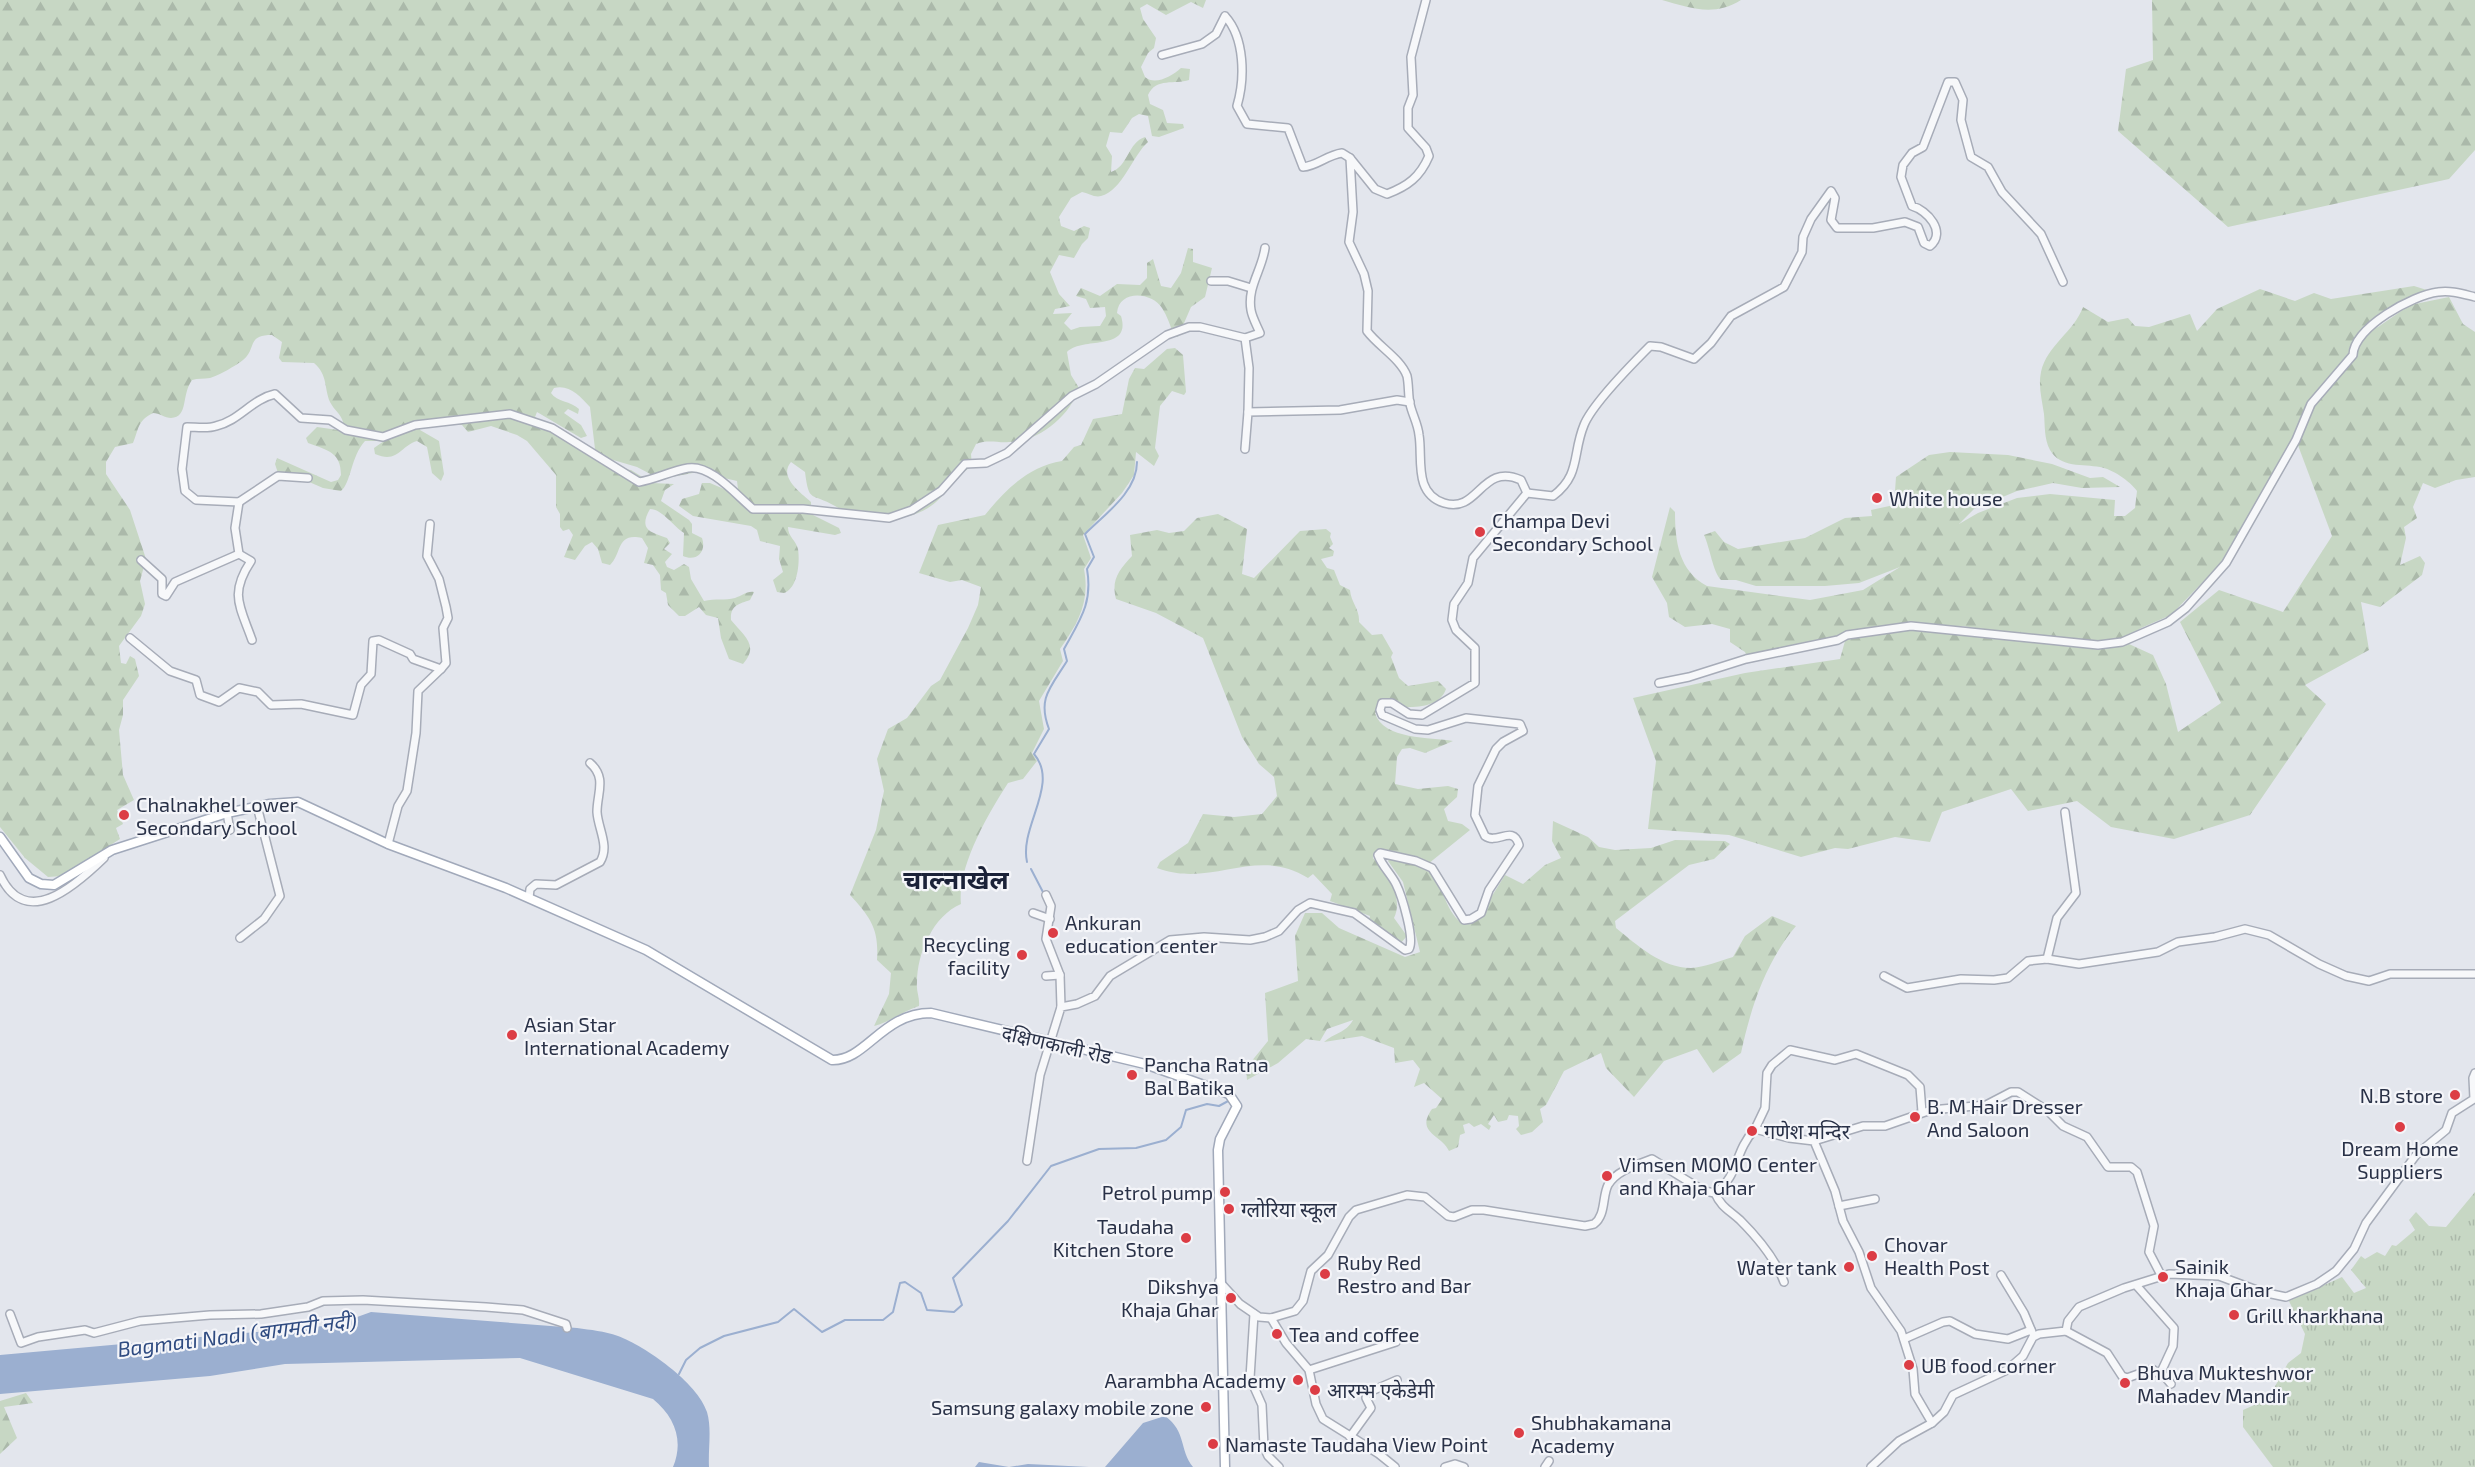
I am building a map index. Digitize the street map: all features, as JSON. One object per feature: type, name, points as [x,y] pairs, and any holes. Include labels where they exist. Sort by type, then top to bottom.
[{"type":"main road","name":"दक्षिणकाली रोड","points":[[0,837],[27,875],[47,886],[63,882],[112,850],[227,813],[257,806],[298,802],[388,844],[529,898],[655,954],[832,1060],[846,1059],[855,1055],[892,1023],[921,1013],[931,1013],[1145,1064],[1233,1096],[1237,1106],[1220,1139],[1218,1150],[1219,1281],[1225,1467]]},
{"type":"street","points":[[1162,55],[1202,44],[1216,34],[1225,16],[1232,23],[1241,57],[1242,82],[1237,106],[1248,124],[1288,128],[1303,167],[1312,166],[1325,156],[1342,153],[1350,158],[1375,189],[1387,194],[1407,186],[1422,171],[1429,156],[1426,148],[1408,128],[1408,108],[1413,96],[1411,57],[1426,0]]},
{"type":"street","points":[[1527,493],[1553,496],[1567,485],[1573,473],[1584,423],[1628,368],[1650,346],[1661,347],[1694,360],[1711,343],[1731,316],[1785,286],[1799,261],[1803,237],[1811,219],[1831,191],[1835,198],[1831,220],[1837,228],[1873,228],[1905,222],[1918,227],[1924,243],[1930,246],[1936,241],[1937,236],[1929,215],[1924,209],[1912,206],[1901,177],[1903,165],[1912,153],[1923,147],[1948,82],[1955,82],[1964,100],[1961,120],[1971,157],[1988,167],[2002,192],[2041,234],[2064,282]]},
{"type":"street","points":[[1350,158],[1353,212],[1349,242],[1364,274],[1368,291],[1367,332],[1402,368],[1407,377],[1410,402],[1419,432],[1420,472],[1424,485],[1438,500],[1457,505],[1463,504],[1490,480],[1503,476],[1521,480],[1527,493]]},
{"type":"street","points":[[308,478],[278,476],[239,502],[196,500],[185,491],[182,469],[187,427],[216,427],[237,417],[262,397],[275,394],[301,418],[330,420],[346,430],[383,437],[415,425],[510,414],[552,428],[639,482],[659,479],[689,468],[708,471],[753,509],[803,509],[889,518],[912,510],[941,491],[965,465],[986,463],[1007,453],[1072,396],[1096,384],[1167,335],[1189,327],[1200,327],[1245,338],[1260,333],[1251,312],[1251,288],[1263,264],[1265,248]]},
{"type":"street","points":[[1211,281],[1228,281],[1251,288]]},
{"type":"street","points":[[1659,683],[1689,677],[1746,659],[1883,628],[1911,626],[2097,645],[2122,642],[2168,622],[2186,608],[2226,563],[2296,440],[2311,404],[2353,355],[2354,345],[2366,330],[2406,301],[2436,292],[2452,291],[2475,297]]},
{"type":"street","points":[[1245,338],[1249,368],[1245,449]]},
{"type":"street","points":[[1248,412],[1340,410],[1397,400],[1410,402]]},
{"type":"street","points":[[1061,1007],[1077,1004],[1095,996],[1110,976],[1137,962],[1170,940],[1204,937],[1251,940],[1265,937],[1279,931],[1298,910],[1310,903],[1354,913],[1405,950],[1409,949],[1412,937],[1396,884],[1382,864],[1378,855],[1380,853],[1416,861],[1432,868],[1464,920],[1481,913],[1489,890],[1519,845],[1515,836],[1510,834],[1493,839],[1485,836],[1474,815],[1476,794],[1496,749],[1503,742],[1523,731],[1520,723],[1466,718],[1444,727],[1422,730],[1389,719],[1382,715],[1380,710],[1382,703],[1385,702],[1409,714],[1422,716],[1475,682],[1475,648],[1456,630],[1452,620],[1452,610],[1468,583],[1473,558],[1527,493]]},
{"type":"street","points":[[239,502],[235,528],[239,554]]},
{"type":"street","points":[[388,844],[398,806],[407,791],[416,733],[418,691],[446,663],[443,628],[448,618],[445,594],[427,556],[430,524]]},
{"type":"street","points":[[141,560],[162,579],[162,594],[166,596],[175,582],[239,554]]},
{"type":"street","points":[[239,554],[251,561],[240,578],[237,600],[252,640]]},
{"type":"street","points":[[130,638],[170,672],[196,680],[200,695],[219,702],[239,688],[258,692],[270,705],[300,704],[353,715],[361,685],[371,674],[373,641],[379,640],[410,654],[413,659],[441,669]]},
{"type":"street","points":[[529,898],[530,889],[536,884],[556,885],[600,862],[603,857],[606,845],[601,836],[597,809],[601,784],[598,770],[590,763]]},
{"type":"street","points":[[240,938],[264,919],[280,896],[257,806]]},
{"type":"street","points":[[2047,959],[2056,918],[2076,893],[2065,812]]},
{"type":"street","points":[[227,813],[230,830]]},
{"type":"street","points":[[0,875],[6,889],[14,897],[32,903],[62,891],[112,850]]},
{"type":"street","points":[[1027,1161],[1040,1075],[1061,1007],[1060,975],[1047,939],[1047,917],[1051,906],[1046,895]]},
{"type":"street","points":[[1033,913],[1047,917]]},
{"type":"street","points":[[1884,976],[1907,988],[1961,979],[1994,980],[2008,978],[2028,961],[2047,959],[2079,964],[2158,952],[2178,942],[2215,937],[2245,929],[2269,935],[2319,964],[2364,980],[2378,979],[2390,974],[2475,974]]},
{"type":"street","points":[[1049,976],[1060,975]]},
{"type":"street","points":[[1715,1193],[1730,1180],[1744,1141],[1755,1129],[1765,1108],[1767,1073],[1772,1065],[1790,1050],[1835,1060],[1856,1054],[1896,1069],[1908,1075],[1920,1088],[1922,1112]]},
{"type":"street","points":[[2066,1331],[2068,1321],[2079,1307],[2169,1274],[2219,1276],[2262,1292],[2286,1297],[2317,1284],[2336,1271],[2348,1256],[2366,1223],[2416,1155],[2446,1130],[2452,1113],[2474,1099],[2472,1078],[2475,1073]]},
{"type":"street","points":[[1755,1129],[1814,1142],[1863,1126],[1885,1126],[1922,1112],[1986,1105],[2011,1092],[2018,1092],[2048,1111],[2063,1126],[2087,1137],[2108,1167],[2131,1167],[2138,1172],[2142,1179],[2145,1206],[2154,1226],[2149,1252],[2162,1277]]},
{"type":"street","points":[[1814,1142],[1839,1206],[1842,1221],[1859,1252],[1871,1288],[1904,1339],[1914,1369],[1915,1394],[1932,1423]]},
{"type":"street","points":[[1219,1281],[1240,1304],[1263,1318],[1295,1311],[1301,1305],[1311,1271],[1328,1255],[1343,1225],[1356,1210],[1407,1195],[1425,1197],[1448,1216],[1454,1217],[1472,1210],[1484,1210],[1503,1215],[1585,1226],[1594,1224],[1600,1217],[1607,1187],[1615,1177],[1652,1159],[1704,1191],[1715,1193]]},
{"type":"street","points":[[1715,1193],[1720,1205],[1739,1219],[1758,1240],[1784,1282]]},
{"type":"street","points":[[1839,1206],[1875,1198]]},
{"type":"street","points":[[1871,1467],[1899,1441],[1932,1423],[1944,1412],[1953,1395],[2007,1370],[2023,1356],[2032,1334],[2001,1275]]},
{"type":"street","points":[[2136,1285],[2174,1328],[2173,1346],[2161,1372]]},
{"type":"street","points":[[10,1314],[21,1343],[38,1337],[85,1330],[93,1333],[140,1321],[210,1315],[261,1314],[331,1301],[393,1301],[523,1310],[566,1324],[567,1328]]},
{"type":"street","points":[[1254,1314],[1250,1378],[1262,1405],[1264,1447],[1268,1456],[1279,1467]]},
{"type":"street","points":[[1271,1318],[1286,1343],[1309,1370],[1316,1404],[1323,1419],[1379,1454],[1395,1467]]},
{"type":"street","points":[[1904,1339],[1950,1321],[1975,1334],[2008,1339],[2066,1331],[2107,1353],[2122,1376],[2127,1378],[2152,1369],[2158,1373],[2161,1372],[2171,1384]]},
{"type":"street","points":[[1309,1370],[1396,1342]]},
{"type":"street","points":[[1350,1437],[1371,1408],[1366,1398],[1367,1393],[1397,1380]]},
{"type":"street","points":[[1445,1467],[1455,1464],[1464,1467]]},
{"type":"green space","points":[[0,0],[1206,0],[1203,8],[1191,2],[1166,15],[1147,4],[1140,8],[1143,19],[1156,38],[1154,48],[1148,53],[1141,67],[1145,77],[1154,81],[1168,77],[1181,68],[1190,69],[1189,80],[1161,84],[1151,89],[1148,95],[1150,104],[1163,110],[1167,123],[1183,124],[1184,128],[1159,137],[1152,136],[1148,116],[1139,114],[1132,118],[1122,133],[1110,132],[1106,146],[1112,156],[1111,172],[1121,165],[1139,140],[1145,137],[1148,142],[1121,180],[1108,193],[1094,196],[1082,192],[1071,198],[1059,217],[1061,226],[1074,231],[1084,226],[1090,228],[1088,238],[1074,258],[1059,255],[1050,272],[1059,294],[1070,306],[1055,309],[1053,314],[1072,313],[1064,323],[1071,330],[1100,326],[1106,316],[1105,307],[1090,308],[1086,299],[1076,296],[1081,288],[1100,296],[1117,284],[1140,285],[1147,278],[1147,263],[1153,259],[1161,286],[1171,288],[1181,273],[1188,248],[1193,249],[1193,262],[1212,268],[1205,297],[1191,307],[1178,337],[1173,335],[1166,314],[1157,303],[1144,296],[1129,297],[1123,300],[1117,313],[1121,316],[1122,327],[1119,335],[1104,342],[1074,347],[1067,352],[1071,375],[1079,388],[1075,398],[1061,417],[1052,426],[1031,438],[976,444],[971,454],[972,466],[925,510],[900,518],[886,519],[872,519],[846,512],[812,496],[808,489],[805,472],[791,462],[787,473],[789,479],[811,502],[811,514],[839,528],[841,533],[835,535],[788,527],[798,549],[799,561],[795,580],[789,590],[784,593],[777,592],[773,580],[783,572],[779,559],[780,546],[760,541],[757,530],[751,526],[693,516],[679,506],[682,499],[699,494],[702,483],[710,483],[731,492],[738,489],[737,481],[698,472],[666,478],[656,477],[637,467],[603,457],[595,449],[590,407],[569,389],[554,388],[551,393],[554,396],[579,409],[578,414],[568,409],[564,413],[581,425],[587,436],[581,438],[537,412],[535,417],[606,467],[631,470],[652,483],[674,484],[665,490],[661,501],[689,520],[692,524],[692,533],[702,538],[703,548],[696,557],[683,556],[684,533],[663,515],[650,509],[645,522],[646,526],[651,532],[667,538],[670,543],[664,549],[672,554],[665,562],[667,567],[674,570],[684,564],[689,567],[691,579],[704,601],[731,599],[754,592],[750,600],[734,608],[731,615],[731,620],[748,640],[750,646],[748,657],[743,664],[729,659],[721,638],[718,618],[706,615],[699,607],[685,616],[679,616],[668,605],[666,593],[661,590],[660,575],[653,565],[644,563],[648,548],[642,538],[628,538],[624,541],[610,565],[602,563],[598,549],[592,542],[585,546],[575,560],[564,557],[573,535],[569,529],[563,531],[560,527],[560,514],[556,507],[556,475],[527,441],[517,435],[491,426],[468,432],[462,425],[420,427],[420,430],[439,441],[444,474],[441,481],[432,473],[427,447],[417,441],[394,456],[383,457],[375,454],[374,448],[384,441],[365,441],[360,447],[347,482],[341,491],[323,488],[300,478],[278,473],[275,464],[277,458],[331,482],[338,480],[341,475],[339,461],[336,457],[327,450],[308,443],[306,438],[317,427],[338,430],[343,422],[330,402],[322,372],[314,363],[282,362],[279,358],[282,342],[272,335],[258,337],[247,356],[236,365],[213,377],[192,380],[183,409],[177,417],[171,418],[153,413],[148,416],[139,426],[133,443],[115,447],[106,462],[106,474],[130,510],[146,559],[140,581],[145,604],[141,616],[119,646],[121,663],[126,664],[130,656],[135,659],[139,676],[123,700],[123,715],[119,730],[123,775],[134,800],[117,810],[123,824],[116,828],[120,839],[62,876],[48,877],[25,858],[0,827]]},
{"type":"green space","points":[[1662,0],[1741,0],[1712,10],[1692,8]]},
{"type":"green space","points":[[2152,0],[2475,0],[2475,150],[2449,179],[2228,227],[2118,131],[2126,69],[2153,60]]},
{"type":"green space","points":[[2414,286],[2430,291],[2394,307],[2377,318],[2364,332],[2378,327],[2410,305],[2449,297],[2463,324],[2475,332],[2475,477],[2456,480],[2435,488],[2423,483],[2413,507],[2417,518],[2404,527],[2406,538],[2400,565],[2420,556],[2425,563],[2422,575],[2380,607],[2361,602],[2369,650],[2305,685],[2326,704],[2250,815],[2174,839],[2111,827],[2077,801],[2028,811],[2011,789],[1942,812],[1930,842],[1895,837],[1848,849],[1835,848],[1801,857],[1729,835],[1648,829],[1656,761],[1633,698],[1745,673],[1840,659],[1845,641],[1838,640],[1750,663],[1745,652],[1730,642],[1730,629],[1712,624],[1685,627],[1669,617],[1667,603],[1652,577],[1670,507],[1675,512],[1678,545],[1685,564],[1698,580],[1707,586],[1810,600],[1863,590],[1900,567],[1859,583],[1825,586],[1756,586],[1736,580],[1721,580],[1704,535],[1715,531],[1724,542],[1738,549],[1805,538],[1845,518],[1872,516],[1871,510],[1894,505],[1896,477],[1929,455],[1950,452],[2008,455],[2052,464],[2090,478],[2103,477],[2120,487],[2082,488],[2053,483],[2017,491],[1974,509],[1959,524],[1978,513],[2017,498],[2050,494],[2115,500],[2114,516],[2125,516],[2135,508],[2137,491],[2130,483],[2105,468],[2072,464],[2060,460],[2050,450],[2046,437],[2040,388],[2041,372],[2049,354],[2079,316],[2083,307],[2108,322],[2128,318],[2135,326],[2149,327],[2190,314],[2197,331],[2217,309],[2260,289],[2295,301],[2314,293],[2331,299]],"holes":[[[2296,440],[2332,536],[2283,612],[2219,590],[2180,622],[2221,703],[2178,732],[2166,684],[2153,655],[2129,644],[2119,643],[2141,628],[2171,615],[2226,558]],[[1921,626],[1962,626],[2047,638]]]},
{"type":"green space","points":[[1175,348],[1183,355],[1186,392],[1184,395],[1172,391],[1160,406],[1155,448],[1159,456],[1154,466],[1136,452],[1134,475],[1122,493],[1083,535],[1091,558],[1084,569],[1084,601],[1073,630],[1060,649],[1063,661],[1039,701],[1044,729],[1032,753],[1037,761],[1023,779],[1008,783],[983,825],[969,858],[961,889],[961,904],[942,917],[928,937],[918,971],[919,1006],[874,1026],[889,994],[891,973],[877,960],[877,940],[872,924],[850,895],[876,830],[884,791],[877,759],[888,729],[907,718],[931,686],[940,680],[968,628],[978,605],[981,587],[962,580],[950,582],[919,573],[938,525],[985,515],[1019,480],[1039,468],[1062,461],[1074,447],[1081,445],[1093,419],[1122,414],[1129,379],[1135,368],[1144,369],[1167,349]]},
{"type":"green space","points":[[1218,514],[1247,529],[1242,574],[1254,578],[1300,531],[1326,529],[1331,533],[1333,544],[1329,548],[1334,551],[1333,556],[1321,559],[1327,568],[1334,570],[1340,585],[1350,590],[1359,622],[1372,635],[1382,634],[1393,653],[1391,657],[1399,678],[1408,686],[1438,681],[1446,689],[1442,696],[1428,705],[1383,706],[1375,713],[1380,722],[1397,733],[1453,741],[1425,753],[1410,748],[1402,749],[1397,757],[1395,784],[1418,789],[1448,786],[1458,789],[1457,797],[1444,809],[1448,821],[1462,824],[1470,830],[1428,864],[1402,854],[1374,852],[1373,858],[1384,870],[1395,894],[1397,910],[1394,918],[1407,936],[1400,944],[1369,921],[1370,916],[1330,901],[1332,894],[1313,874],[1308,878],[1289,869],[1270,865],[1196,874],[1177,873],[1157,868],[1160,862],[1188,843],[1203,814],[1234,817],[1262,814],[1277,796],[1274,777],[1259,764],[1242,737],[1203,638],[1156,613],[1116,599],[1115,581],[1123,566],[1132,556],[1130,535],[1157,530],[1169,533],[1184,531],[1197,518]]},
{"type":"green space","points":[[1553,821],[1588,837],[1599,847],[1615,850],[1651,848],[1675,840],[1725,841],[1730,844],[1714,859],[1689,865],[1615,921],[1616,928],[1650,954],[1670,964],[1691,968],[1733,957],[1745,936],[1772,916],[1796,926],[1776,955],[1761,986],[1749,1019],[1741,1053],[1713,1073],[1697,1049],[1664,1061],[1634,1097],[1606,1068],[1601,1053],[1564,1071],[1546,1105],[1540,1109],[1543,1122],[1532,1132],[1521,1135],[1516,1129],[1519,1126],[1518,1116],[1509,1115],[1507,1120],[1498,1122],[1494,1115],[1488,1124],[1491,1126],[1489,1130],[1481,1124],[1474,1127],[1469,1123],[1463,1125],[1465,1133],[1460,1135],[1458,1147],[1449,1151],[1431,1133],[1426,1123],[1432,1109],[1436,1108],[1442,1099],[1424,1083],[1414,1087],[1420,1069],[1413,1060],[1395,1063],[1394,1048],[1362,1036],[1324,1042],[1347,1028],[1353,1020],[1327,1029],[1320,1041],[1306,1039],[1278,1063],[1247,1080],[1246,1068],[1268,1041],[1265,993],[1298,981],[1295,936],[1305,913],[1322,913],[1339,928],[1405,957],[1420,952],[1403,882],[1388,861],[1390,858],[1415,864],[1430,872],[1438,882],[1456,918],[1462,923],[1477,920],[1505,875],[1523,884],[1545,865],[1561,858],[1552,841]]},
{"type":"green space","points":[[2475,1192],[2475,1467],[2273,1467],[2243,1427],[2243,1410],[2268,1399],[2288,1363],[2301,1353],[2305,1334],[2288,1299],[2342,1277],[2354,1293],[2366,1288],[2351,1270],[2361,1256],[2365,1259],[2377,1252],[2385,1256],[2392,1245],[2396,1246],[2415,1230],[2409,1220],[2416,1212],[2429,1226],[2446,1227]]},
{"type":"green space","points":[[26,1393],[33,1403],[4,1407],[17,1438],[0,1454],[0,1401]]},
{"type":"water","name":"Bagmati Nadi (बागमती नदी)","points":[[371,1312],[577,1328],[608,1333],[629,1341],[669,1367],[693,1389],[702,1401],[709,1425],[709,1467],[673,1467],[678,1448],[675,1430],[667,1414],[653,1399],[520,1358],[285,1364],[210,1376],[0,1394],[0,1355],[335,1325]]},
{"type":"water","points":[[1165,1416],[1177,1428],[1193,1467],[1105,1467],[1143,1423]]},
{"type":"water","points":[[979,1462],[1009,1467],[975,1467]]},
{"type":"water","points":[[1028,1464],[1089,1467],[1009,1467]]},
{"type":"waterway","points":[[1027,862],[1028,835],[1043,779],[1041,766],[1034,754],[1049,729],[1044,709],[1045,701],[1051,686],[1067,661],[1064,649],[1087,602],[1087,569],[1094,557],[1085,534],[1126,493],[1136,473],[1137,462]]},
{"type":"waterway","points":[[1031,869],[1045,896]]},
{"type":"waterway","points":[[679,1374],[686,1360],[700,1348],[724,1336],[778,1322],[794,1309],[822,1332],[845,1320],[883,1320],[893,1312],[900,1283],[905,1282],[921,1293],[927,1310],[954,1312],[962,1305],[953,1278],[1008,1221],[1051,1166],[1099,1149],[1136,1148],[1166,1140],[1181,1127],[1186,1110],[1207,1104],[1219,1106],[1230,1100]]},
{"type":"place","name":"White house","points":[[1877,498]]},
{"type":"place","name":"Champa Devi Secondary School","points":[[1480,532]]},
{"type":"place","name":"Chalnakhel Lower Secondary School","points":[[124,815]]},
{"type":"place","name":"Ankuran education center","points":[[1053,933]]},
{"type":"place","name":"Recycling facility","points":[[1022,955]]},
{"type":"place","name":"Asian Star International Academy","points":[[512,1035]]},
{"type":"place","name":"Pancha Ratna Bal Batika","points":[[1132,1075]]},
{"type":"place","name":"N.B store","points":[[2455,1095]]},
{"type":"place","name":"B. M Hair Dresser And Saloon","points":[[1915,1117]]},
{"type":"place","name":"Dream Home Suppliers","points":[[2400,1127]]},
{"type":"place","name":"गणेश मन्दिर","points":[[1752,1131]]},
{"type":"place","name":"Vimsen MOMO Center and Khaja Ghar","points":[[1607,1176]]},
{"type":"place","name":"Petrol pump","points":[[1225,1192]]},
{"type":"place","name":"ग्लोरिया स्कूल","points":[[1229,1209]]},
{"type":"place","name":"Taudaha Kitchen Store","points":[[1186,1238]]},
{"type":"place","name":"Chovar Health Post","points":[[1872,1256]]},
{"type":"place","name":"Water tank","points":[[1849,1267]]},
{"type":"place","name":"Ruby Red Restro and Bar","points":[[1325,1274]]},
{"type":"place","name":"Sainik Khaja Ghar","points":[[2163,1277]]},
{"type":"place","name":"Dikshya Khaja Ghar","points":[[1231,1298]]},
{"type":"place","name":"Grill kharkhana","points":[[2234,1315]]},
{"type":"place","name":"Tea and coffee","points":[[1277,1334]]},
{"type":"place","name":"UB food corner","points":[[1909,1365]]},
{"type":"place","name":"Aarambha Academy","points":[[1298,1380]]},
{"type":"place","name":"Bhuva Mukteshwor Mahadev Mandir","points":[[2125,1383]]},
{"type":"place","name":"आरम्भ एकेडेमी","points":[[1315,1390]]},
{"type":"place","name":"Samsung galaxy mobile zone","points":[[1206,1407]]},
{"type":"place","name":"Shubhakamana Academy","points":[[1519,1433]]},
{"type":"place","name":"Namaste Taudaha View Point","points":[[1213,1444]]},
{"type":"district","name":"चाल्नाखेल","points":[[956,878]]}]
